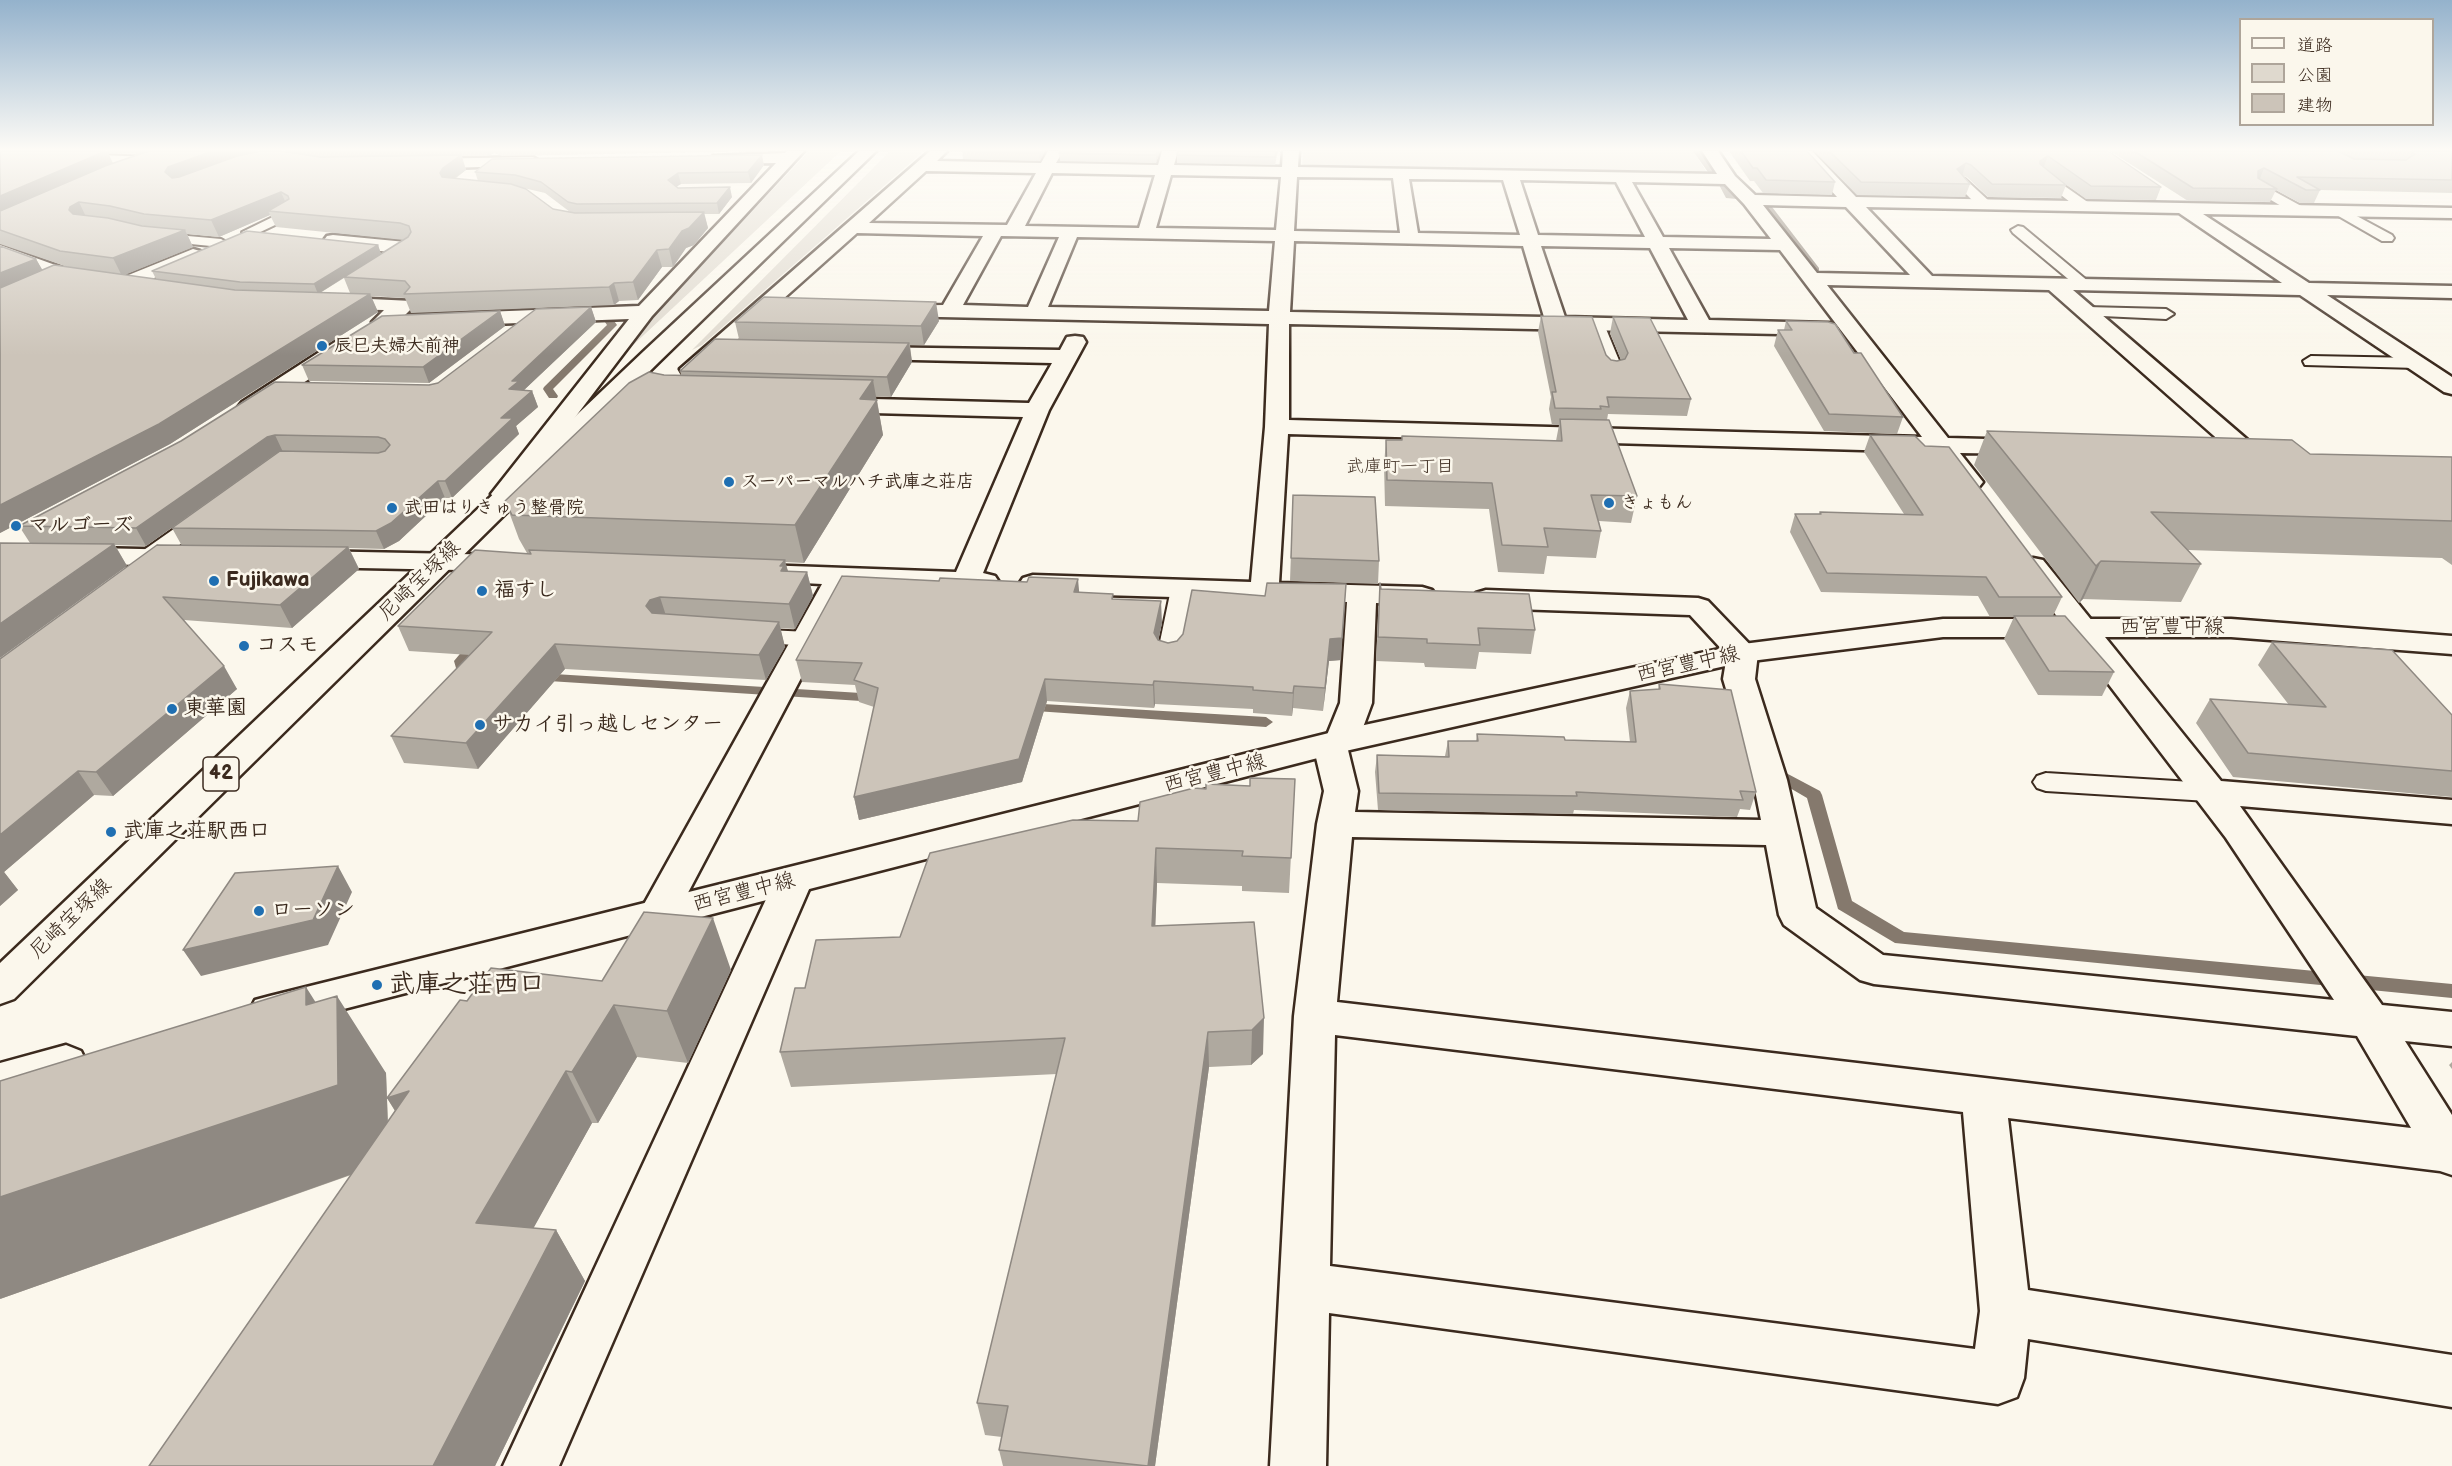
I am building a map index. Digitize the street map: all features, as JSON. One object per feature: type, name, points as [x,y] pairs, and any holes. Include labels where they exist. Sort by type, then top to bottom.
[{"type":"street","name":"尼崎宝塚線","points":[[0,988],[797,219]]},
{"type":"street","points":[[678,380],[863,219]]},
{"type":"street","points":[[950,311],[1012,219]]},
{"type":"street","points":[[1146,233],[1150,219]]},
{"type":"street","points":[[1264,592],[1277,427],[1279,316],[1287,219]]},
{"type":"street","points":[[1407,219],[1410,237]]},
{"type":"street","points":[[1524,219],[1556,323]]},
{"type":"street","points":[[1644,219],[1702,326]]},
{"type":"street","points":[[1764,219],[1943,445],[1983,500]]},
{"type":"street","points":[[1867,219],[1927,282]]},
{"type":"street","points":[[2199,219],[2417,363],[2446,379]]},
{"type":"street","points":[[708,221],[732,221]]},
{"type":"street","points":[[493,510],[645,312],[732,221]]},
{"type":"street","points":[[853,228],[1784,245]]},
{"type":"street","points":[[123,284],[249,232],[282,235]]},
{"type":"street","points":[[1036,312],[1070,232]]},
{"type":"street","points":[[232,418],[405,305],[316,303],[358,281],[406,248],[316,239]]},
{"type":"street","points":[[0,251],[65,275],[165,290]]},
{"type":"street","points":[[1812,279],[2452,292]]},
{"type":"street","points":[[2055,285],[2260,454],[2213,453]]},
{"type":"street","points":[[761,307],[797,308]]},
{"type":"street","points":[[879,309],[1852,330]]},
{"type":"street","points":[[382,322],[645,312]]},
{"type":"street","points":[[966,581],[1037,410],[1089,313]]},
{"type":"street","points":[[508,337],[536,316]]},
{"type":"street","points":[[714,349],[749,350]]},
{"type":"street","points":[[843,352],[1067,357]]},
{"type":"street","points":[[277,389],[311,390]]},
{"type":"street","points":[[814,404],[1037,410]]},
{"type":"street","points":[[1277,427],[2049,448]]},
{"type":"street","points":[[0,547],[30,530]]},
{"type":"street","points":[[2017,545],[2079,628],[2238,829],[2371,1022],[2451,1154]]},
{"type":"street","points":[[0,554],[209,558]]},
{"type":"street","points":[[124,585],[155,557]]},
{"type":"street","points":[[281,559],[539,564]]},
{"type":"street","points":[[737,572],[1698,608],[1743,653],[1739,680],[1766,765],[1798,915],[1874,969],[2452,1029]]},
{"type":"street","points":[[657,915],[841,576]]},
{"type":"street","points":[[1298,1466],[1315,1016],[1335,824],[1341,791],[1335,743],[1356,703],[1362,594]]},
{"type":"street","name":"西宮豊中線","points":[[241,1019],[1335,743],[1743,653],[1943,628],[2231,628],[2452,645]]},
{"type":"street","points":[[2208,792],[2452,812]]},
{"type":"street","points":[[1335,824],[1782,833]]},
{"type":"street","points":[[531,1466],[794,880]]},
{"type":"street","points":[[1315,1016],[2451,1154]]},
{"type":"street","points":[[0,1081],[94,1056]]},
{"type":"street","points":[[1305,1287],[1998,1378],[2005,1311],[1984,1096]]},
{"type":"street","points":[[2005,1311],[2452,1381]]},
{"type":"lane","points":[[249,232],[276,219]]},
{"type":"lane","points":[[2355,219],[2387,238]]},
{"type":"lane","points":[[2018,230],[2084,285]]},
{"type":"lane","points":[[140,234],[221,243]]},
{"type":"lane","points":[[40,285],[65,275]]},
{"type":"lane","points":[[2087,312],[2166,314]]},
{"type":"lane","points":[[1596,324],[1614,370]]},
{"type":"lane","points":[[2311,361],[2417,363]]},
{"type":"lane","points":[[155,557],[216,508]]},
{"type":"lane","points":[[1169,656],[1182,589]]},
{"type":"lane","points":[[726,634],[807,639]]},
{"type":"lane","points":[[2046,782],[2208,792]]},
{"type":"green space","points":[[744,219],[768,219],[631,347],[659,310]]},
{"type":"green space","points":[[822,219],[846,219],[702,345],[692,350]]},
{"type":"building","points":[[0,219],[114,219],[142,226],[185,230],[113,258],[60,251],[0,230]]},
{"type":"building","points":[[361,219],[697,219],[689,228],[682,231],[669,249],[657,250],[633,282],[614,283],[609,287],[404,294],[410,287],[405,281],[344,277],[408,237],[411,232],[409,226]]},
{"type":"building","points":[[247,231],[378,245],[314,284],[240,282],[152,271]]},
{"type":"building","points":[[0,246],[36,259],[0,273]]},
{"type":"building","points":[[54,265],[235,290],[370,294],[159,424],[0,505],[0,288]]},
{"type":"building","points":[[764,297],[936,302],[921,326],[735,322]]},
{"type":"building","points":[[591,307],[512,381],[519,381],[509,389],[532,391],[501,418],[513,418],[445,481],[438,481],[391,523],[376,531],[172,528],[280,451],[378,453],[385,451],[390,445],[385,439],[378,437],[275,435],[267,437],[136,528],[19,526],[181,441],[275,382],[429,385],[438,383],[536,309]]},
{"type":"building","points":[[500,311],[423,367],[302,365],[382,316]]},
{"type":"building","points":[[1541,316],[1592,317],[1606,355],[1611,360],[1617,361],[1625,359],[1628,353],[1613,317],[1650,318],[1691,399],[1607,397],[1609,407],[1600,406],[1601,409],[1555,408],[1552,392],[1556,392]]},
{"type":"building","points":[[1786,321],[1835,324],[1854,353],[1861,353],[1903,417],[1829,414],[1778,330],[1792,330]]},
{"type":"building","points":[[715,339],[909,343],[887,377],[680,371]]},
{"type":"building","points":[[649,372],[664,375],[873,380],[860,399],[877,400],[795,525],[512,515],[505,501],[629,383]]},
{"type":"building","points":[[1560,419],[1609,420],[1637,496],[1591,495],[1601,531],[1544,528],[1548,547],[1502,545],[1492,483],[1387,480],[1386,440],[1402,440],[1402,436],[1562,441]]},
{"type":"building","points":[[1987,431],[2292,440],[2310,454],[2452,457],[2452,521],[2151,512],[2201,564],[2101,561],[2096,566]]},
{"type":"building","points":[[1870,435],[1915,436],[1925,446],[1949,447],[2062,597],[1999,597],[1986,577],[1827,573],[1795,514],[1821,514],[1820,512],[1923,515]]},
{"type":"building","points":[[1293,495],[1375,497],[1379,561],[1291,558]]},
{"type":"building","points":[[0,543],[114,544],[0,624]]},
{"type":"building","points":[[157,545],[348,547],[280,605],[163,597],[224,666],[96,772],[78,771],[0,835],[0,659]]},
{"type":"building","points":[[475,550],[531,554],[529,550],[785,560],[780,566],[784,566],[781,571],[807,572],[789,604],[660,597],[650,600],[646,606],[652,613],[779,622],[759,655],[555,644],[466,743],[391,736],[492,632],[398,626]]},
{"type":"building","points":[[842,576],[939,581],[940,578],[1027,582],[1029,577],[1078,579],[1074,592],[1113,594],[1112,599],[1161,601],[1154,633],[1158,640],[1168,643],[1177,641],[1183,634],[1192,590],[1265,596],[1267,583],[1346,584],[1342,638],[1330,639],[1325,688],[1294,686],[1293,693],[1253,690],[1253,687],[1154,681],[1153,685],[1045,679],[1019,759],[854,797],[878,688],[854,680],[862,663],[796,660]]},
{"type":"building","points":[[1380,583],[1381,589],[1529,594],[1535,630],[1478,628],[1480,645],[1427,643],[1427,639],[1378,637]]},
{"type":"building","points":[[2014,616],[2065,616],[2114,672],[2049,671]]},
{"type":"building","points":[[2272,642],[2392,650],[2452,715],[2452,771],[2248,753],[2210,699],[2326,707]]},
{"type":"building","points":[[1659,684],[1731,690],[1756,792],[1740,791],[1743,800],[1576,792],[1577,796],[1379,793],[1377,755],[1449,757],[1448,741],[1478,741],[1477,734],[1636,742],[1630,691],[1660,689]]},
{"type":"building","points":[[1250,778],[1295,779],[1291,858],[1242,856],[1243,851],[1156,848],[1152,926],[1254,922],[1264,1018],[1252,1030],[1208,1032],[1148,1466],[999,1450],[1008,1406],[977,1403],[1065,1038],[780,1052],[795,988],[805,988],[816,940],[900,937],[930,853],[1073,820],[1138,821],[1140,802],[1194,788],[1206,789],[1206,784],[1250,786]]},
{"type":"building","points":[[338,866],[313,920],[183,950],[235,873]]},
{"type":"building","points":[[644,912],[713,918],[667,1011],[614,1005],[572,1072],[566,1071],[476,1223],[556,1230],[433,1466],[149,1466],[409,1091],[387,1098],[460,1000],[467,1001],[491,968],[602,981]]},
{"type":"building","points":[[306,987],[306,1005],[337,996],[338,1085],[0,1197],[0,1081]]},
{"type":"waterway","points":[[1777,219],[1816,270]]},
{"type":"waterway","points":[[553,396],[548,389],[612,325],[597,303]]},
{"type":"waterway","points":[[473,673],[463,672],[461,661],[479,640]]},
{"type":"waterway","points":[[538,677],[877,698]]},
{"type":"waterway","points":[[1026,707],[1266,722]]},
{"type":"waterway","points":[[1771,770],[1814,795],[1844,905],[1901,938],[2452,991]]},
{"type":"place","name":"辰巳夫婦大前神","points":[[322,346]]},
{"type":"place","name":"スーパーマルハチ武庫之荘店","points":[[729,482]]},
{"type":"place","name":"きょもん","points":[[1609,503]]},
{"type":"place","name":"武田はりきゅう整骨院","points":[[392,508]]},
{"type":"place","name":"マルゴーズ","points":[[16,526]]},
{"type":"place","name":"Fujikawa","points":[[214,581]]},
{"type":"place","name":"福すし","points":[[482,591]]},
{"type":"place","name":"コスモ","points":[[244,646]]},
{"type":"place","name":"東華園","points":[[172,709]]},
{"type":"place","name":"サカイ引っ越しセンター","points":[[480,725]]},
{"type":"place","name":"武庫之荘駅西口","points":[[111,832]]},
{"type":"place","name":"ローソン","points":[[259,911]]},
{"type":"place","name":"武庫之荘西口","points":[[377,985]]},
{"type":"district","name":"武庫町一丁目","points":[[1400,467]]}]
